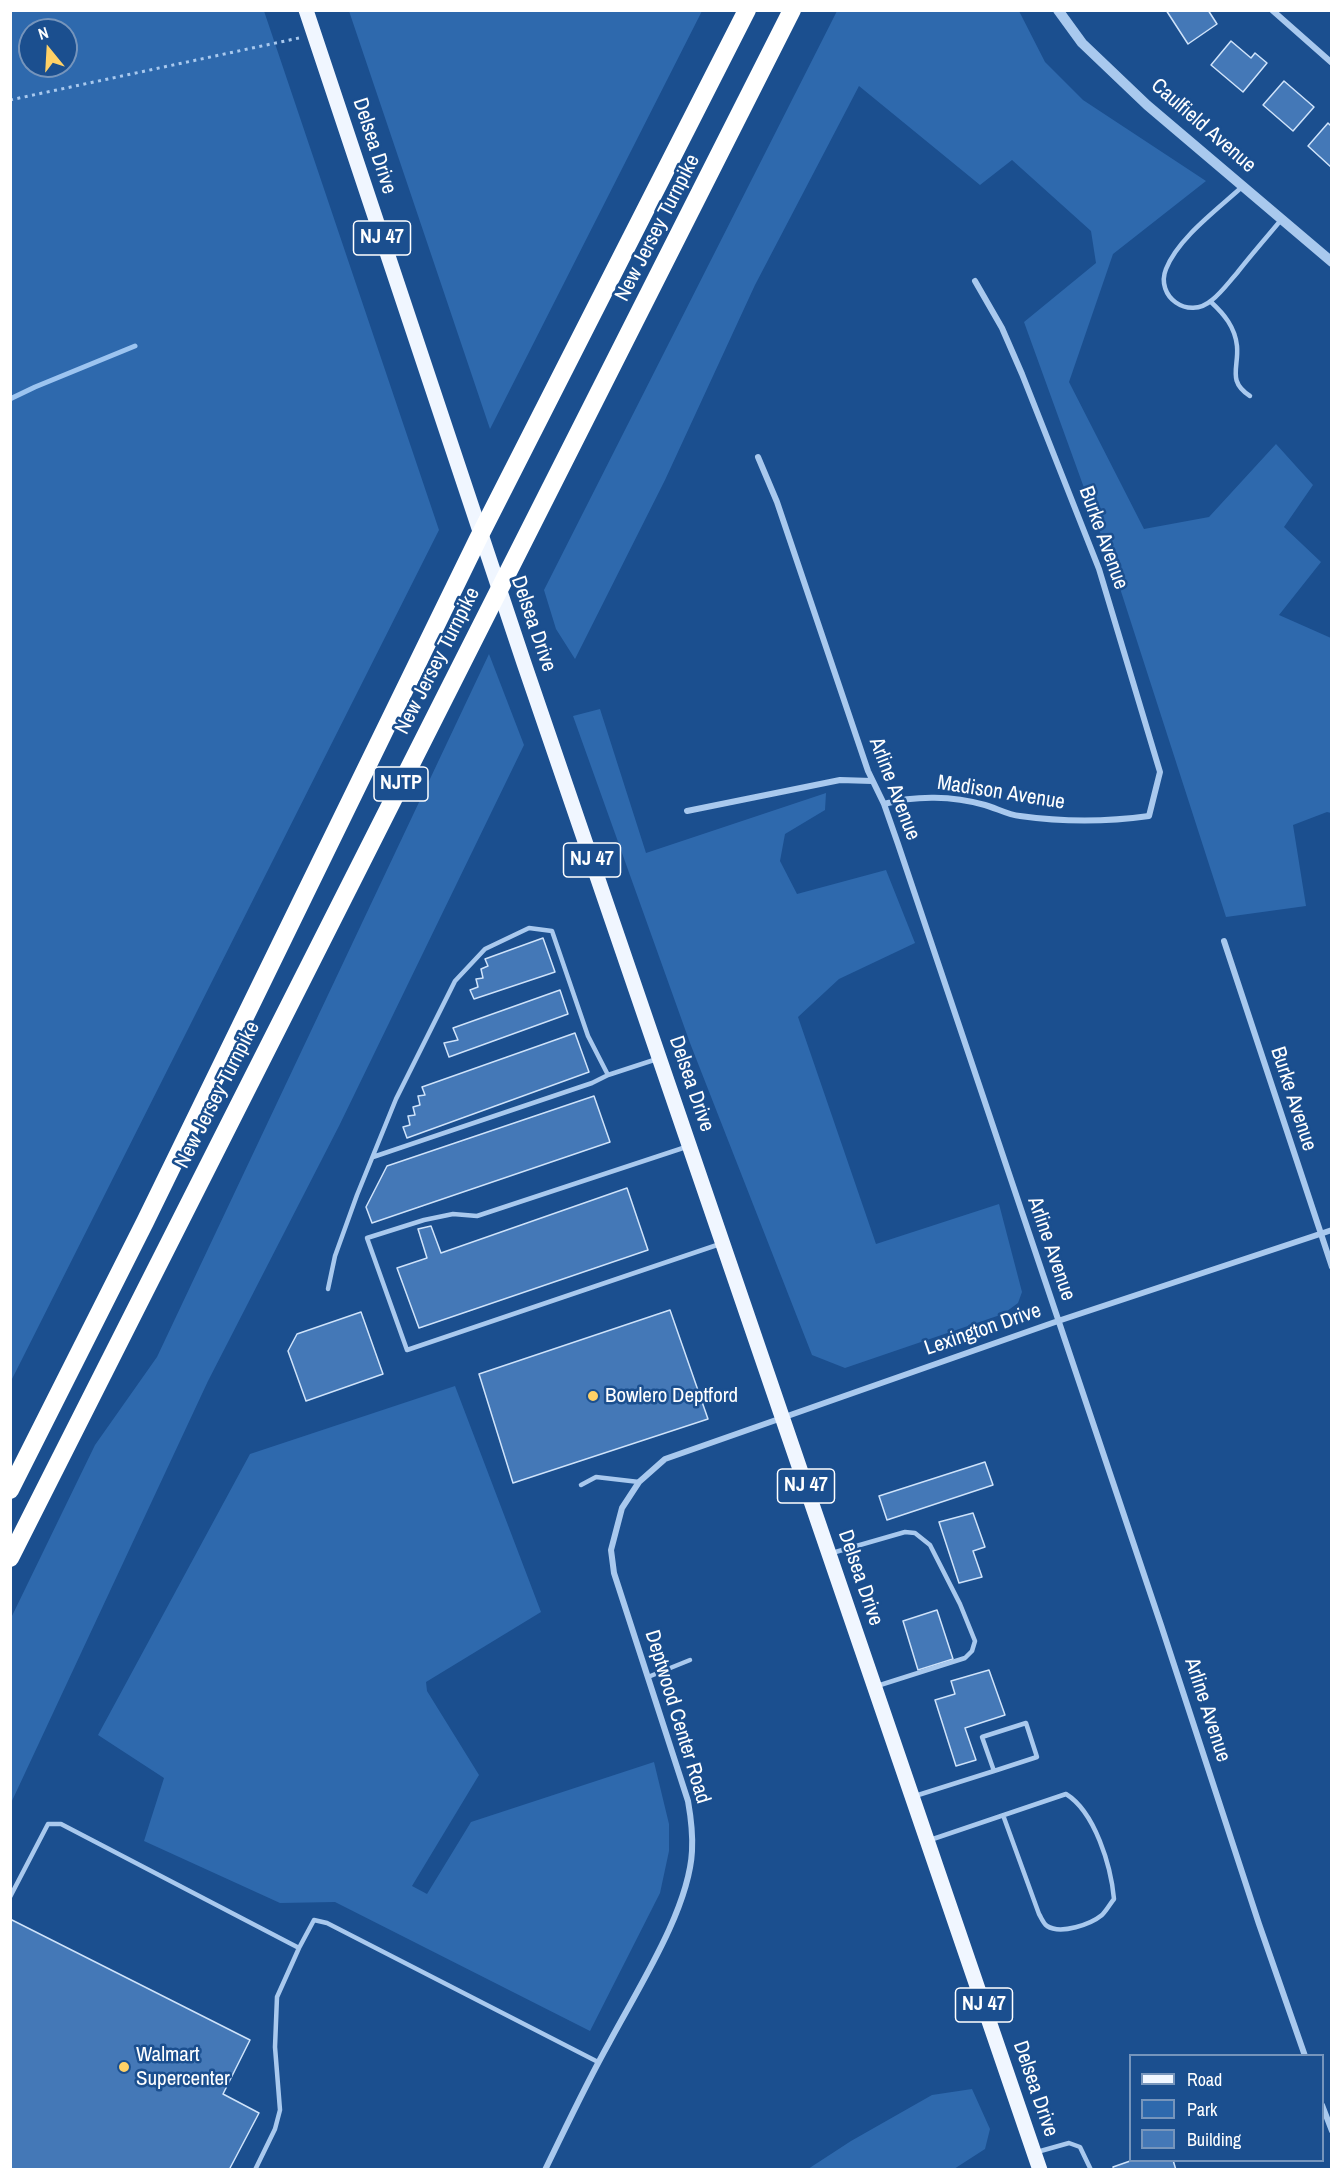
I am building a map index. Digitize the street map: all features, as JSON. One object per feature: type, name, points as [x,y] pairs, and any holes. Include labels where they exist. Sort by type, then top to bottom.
[{"type":"highway","name":"New Jersey Turnpike","points":[[10,1490],[156,1201],[478,539],[747,10]]},
{"type":"highway","name":"New Jersey Turnpike","points":[[10,1558],[792,10]]},
{"type":"main road","name":"Delsea Drive","points":[[306,10],[524,663],[1040,2169]]},
{"type":"street","name":"Caulfield Avenue","points":[[1058,10],[1082,43],[1147,105],[1332,262]]},
{"type":"street","points":[[1272,10],[1332,63]]},
{"type":"street","name":"Burke Avenue","points":[[975,281],[1002,328],[1022,374],[1099,568],[1160,772],[1149,816]]},
{"type":"street","name":"Arline Avenue","points":[[758,457],[777,502],[872,781],[884,804],[1305,2054]]},
{"type":"street","points":[[687,811],[840,780],[872,781]]},
{"type":"street","name":"Madison Avenue","points":[[884,804],[899,800],[949,798],[984,805],[1017,816],[1067,821],[1113,821],[1149,816]]},
{"type":"street","name":"Burke Avenue","points":[[1224,941],[1332,1267]]},
{"type":"street","name":"Lexington Drive","points":[[782,1417],[1058,1321],[1332,1230]]},
{"type":"street","name":"Deptwood Center Road","points":[[545,2169],[598,2062],[670,1928],[687,1879],[692,1853],[692,1826],[688,1801],[614,1574],[611,1550],[622,1508],[639,1482],[665,1459],[782,1417]]},
{"type":"street","points":[[1324,2108],[1332,2131]]},
{"type":"lane","points":[[1243,186],[1176,251],[1164,272],[1165,288],[1170,298],[1181,307],[1193,309],[1211,302],[1282,219]]},
{"type":"lane","points":[[1211,302],[1228,319],[1234,333],[1237,346],[1235,379],[1242,391],[1250,396]]},
{"type":"lane","points":[[327,1289],[335,1256],[396,1099],[455,981],[485,949],[529,928],[552,931],[588,1036],[608,1075]]},
{"type":"lane","points":[[372,1158],[660,1058]]},
{"type":"lane","points":[[689,1146],[477,1216],[453,1214],[424,1220],[367,1238],[407,1350],[723,1243]]},
{"type":"lane","points":[[581,1485],[596,1477],[639,1482]]},
{"type":"lane","points":[[829,1554],[884,1536],[905,1532],[915,1533],[930,1545],[960,1604],[975,1641],[972,1651],[965,1658],[875,1686]]},
{"type":"lane","points":[[648,1677],[690,1660]]},
{"type":"lane","points":[[912,1796],[994,1771],[1037,1757],[1026,1723],[982,1737],[994,1771]]},
{"type":"lane","points":[[928,1841],[1003,1815],[1066,1794],[1075,1800],[1088,1817],[1098,1837],[1111,1877],[1114,1899],[1103,1914],[1089,1924],[1074,1928],[1052,1929],[1045,1925],[1003,1815]]},
{"type":"lane","points":[[10,1897],[48,1824],[61,1824],[299,1948]]},
{"type":"lane","points":[[255,2169],[275,2129],[280,2110],[275,2047],[277,1998],[314,1920],[327,1923],[598,2062]]},
{"type":"lane","points":[[1034,2152],[1069,2143],[1080,2147],[1091,2169]]},
{"type":"path","points":[[10,100],[315,35]]},
{"type":"green space","points":[[10,11],[264,11],[439,530],[11,1381]]},
{"type":"green space","points":[[349,11],[702,11],[490,429]]},
{"type":"green space","points":[[837,11],[1019,11],[1045,62],[1083,100],[1206,181],[1113,254],[1069,382],[1144,529],[1209,517],[1276,444],[1313,485],[1284,527],[1321,562],[1279,615],[1331,638],[1331,813],[1327,812],[1293,825],[1306,906],[1226,917],[1117,579],[1024,322],[1096,263],[1091,231],[1012,160],[980,185],[859,86],[755,285],[665,480],[575,659],[556,629],[544,590]]},
{"type":"green space","points":[[489,654],[524,745],[339,1126],[208,1381],[11,1803],[11,1618],[95,1445],[157,1357]]},
{"type":"green space","points":[[600,709],[646,853],[826,793],[825,810],[785,834],[780,861],[797,894],[886,870],[915,943],[839,979],[798,1017],[876,1244],[999,1204],[1022,1292],[1018,1303],[1003,1314],[845,1368],[812,1355],[690,1043],[573,716]]},
{"type":"green space","points":[[455,1386],[541,1612],[426,1682],[427,1691],[479,1775],[412,1886],[427,1894],[471,1822],[654,1762],[669,1824],[669,1851],[660,1893],[590,2031],[335,1902],[280,1903],[144,1841],[164,1778],[98,1735],[250,1454]]},
{"type":"green space","points":[[972,2089],[990,2129],[985,2149],[954,2169],[808,2169],[851,2141],[932,2095]]},
{"type":"building","points":[[1166,10],[1208,10],[1217,24],[1188,44]]},
{"type":"building","points":[[1231,41],[1251,58],[1255,53],[1267,63],[1243,92],[1211,65]]},
{"type":"building","points":[[1284,81],[1314,107],[1293,131],[1263,105]]},
{"type":"building","points":[[1328,123],[1332,127],[1332,168],[1308,146]]},
{"type":"building","points":[[543,938],[555,972],[474,999],[470,990],[478,987],[476,979],[483,978],[481,969],[488,966],[485,959]]},
{"type":"building","points":[[560,990],[568,1014],[449,1057],[444,1043],[458,1040],[453,1028]]},
{"type":"building","points":[[575,1033],[589,1072],[407,1138],[403,1127],[410,1125],[408,1116],[415,1115],[413,1107],[420,1105],[418,1096],[425,1095],[422,1087]]},
{"type":"building","points":[[594,1096],[610,1142],[372,1223],[366,1207],[387,1166]]},
{"type":"building","points":[[627,1188],[648,1250],[419,1328],[397,1268],[427,1258],[418,1229],[431,1226],[441,1253]]},
{"type":"building","name":"Bowlero Deptford","points":[[670,1310],[708,1419],[513,1483],[479,1374]]},
{"type":"building","points":[[361,1312],[383,1374],[306,1401],[288,1351],[297,1334]]},
{"type":"building","points":[[985,1462],[993,1485],[887,1520],[879,1496]]},
{"type":"building","points":[[973,1513],[985,1547],[973,1551],[982,1577],[959,1583],[939,1522]]},
{"type":"building","points":[[937,1610],[953,1659],[918,1670],[903,1621]]},
{"type":"building","points":[[989,1670],[1005,1715],[965,1728],[976,1760],[956,1766],[935,1700],[955,1694],[951,1681]]},
{"type":"building","name":"Walmart Supercenter","points":[[10,1919],[250,2040],[223,2094],[259,2113],[229,2170],[10,2170]]},
{"type":"building","points":[[1129,2161],[1174,2162],[1176,2170],[1114,2170],[1113,2167]]},
{"type":"waterway","points":[[10,399],[135,346]]},
{"type":"place","name":"Bowlero Deptford","points":[[593,1396]]},
{"type":"place","name":"Walmart Supercenter","points":[[124,2067]]}]
